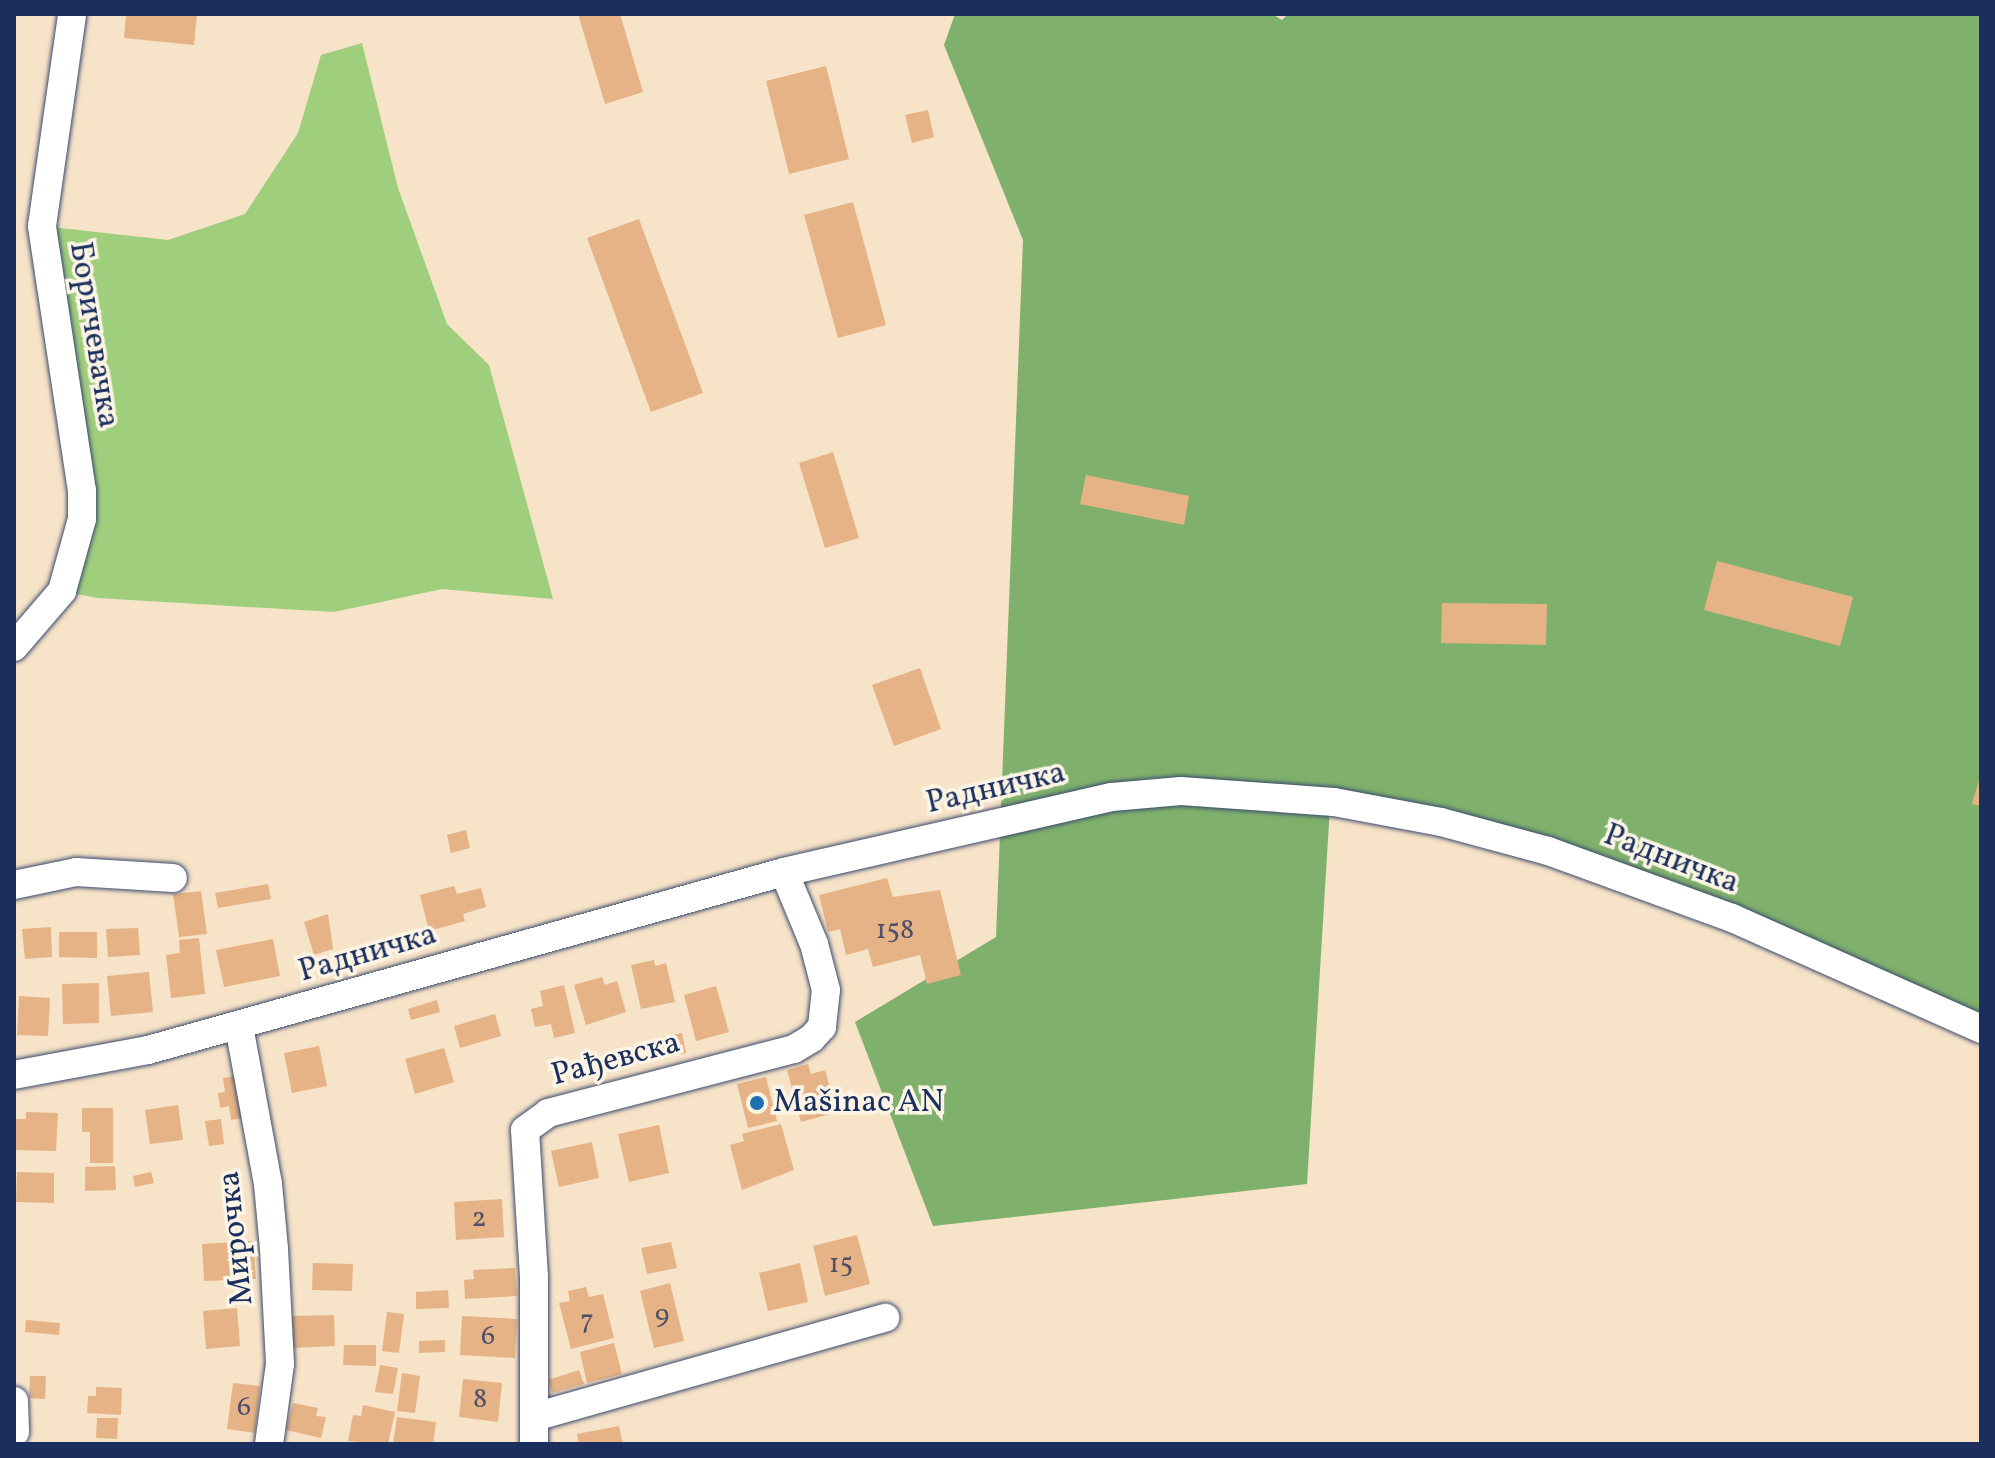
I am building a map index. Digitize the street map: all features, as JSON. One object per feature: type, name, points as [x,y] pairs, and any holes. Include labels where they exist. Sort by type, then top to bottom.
[{"type":"street","name":"Боричевачка","points":[[14,647],[62,591],[82,519],[82,491],[42,226],[72,14]]},
{"type":"street","name":"Радничка","points":[[14,1075],[102,1061],[239,1026],[784,872],[1152,792],[1228,792],[1334,802],[1441,822],[1600,868],[1884,982],[1981,1029]]},
{"type":"street","points":[[14,885],[76,872],[173,878]]},
{"type":"street","name":"Рађевска","points":[[534,1444],[538,1416],[525,1130],[548,1113],[794,1049],[812,1038],[822,1027],[826,990],[814,944],[784,872]]},
{"type":"street","name":"Мирочка","points":[[239,1026],[268,1184],[275,1262],[280,1364],[269,1444]]},
{"type":"street","points":[[538,1416],[885,1318]]},
{"type":"street","points":[[14,1401],[15,1432]]},
{"type":"green space","points":[[955,14],[1272,14],[1282,20],[1288,14],[1981,14],[1981,1018],[1925,990],[1331,790],[1307,1184],[933,1226],[855,1022],[996,937],[1023,240],[944,45]]},
{"type":"green space","points":[[362,43],[398,188],[447,324],[489,365],[553,599],[442,589],[334,612],[97,598],[62,591],[75,550],[42,226],[168,240],[245,214],[298,133],[321,55]]},
{"type":"building","points":[[126,14],[197,14],[194,45],[124,38]]},
{"type":"building","points":[[578,14],[620,14],[643,92],[605,104]]},
{"type":"building","points":[[826,66],[849,159],[789,174],[766,81]]},
{"type":"building","points":[[928,110],[934,137],[912,143],[905,115]]},
{"type":"building","points":[[853,202],[886,325],[838,338],[804,215]]},
{"type":"building","points":[[639,219],[703,393],[651,412],[587,238]]},
{"type":"building","points":[[833,452],[859,538],[825,548],[799,463]]},
{"type":"building","points":[[1086,475],[1189,496],[1184,525],[1080,504]]},
{"type":"building","points":[[1717,561],[1853,597],[1840,646],[1704,610]]},
{"type":"building","points":[[1442,603],[1547,604],[1546,645],[1441,643]]},
{"type":"building","points":[[920,668],[941,729],[894,746],[872,685]]},
{"type":"building","points":[[1981,774],[1981,806],[1972,804]]},
{"type":"building","points":[[466,830],[470,848],[451,853],[447,835]]},
{"type":"building","points":[[887,878],[893,897],[940,890],[961,975],[927,984],[920,955],[873,967],[868,949],[846,955],[840,929],[828,932],[819,895]]},
{"type":"building","points":[[268,884],[271,899],[218,908],[215,893]]},
{"type":"building","points":[[454,886],[457,894],[481,888],[486,907],[463,914],[465,921],[429,931],[420,895]]},
{"type":"building","points":[[201,891],[207,934],[179,937],[173,894]]},
{"type":"building","points":[[328,914],[333,949],[314,955],[304,922]]},
{"type":"building","points":[[51,927],[52,957],[25,959],[22,929]]},
{"type":"building","points":[[138,928],[140,955],[108,957],[106,929]]},
{"type":"building","points":[[59,932],[97,932],[97,958],[59,957]]},
{"type":"building","points":[[199,938],[205,994],[171,998],[166,955],[180,953],[179,940]]},
{"type":"building","points":[[273,939],[280,976],[224,987],[216,950]]},
{"type":"building","points":[[654,960],[655,966],[666,963],[675,1002],[641,1009],[631,965]]},
{"type":"building","points":[[149,972],[153,1012],[111,1016],[107,976]]},
{"type":"building","points":[[602,977],[605,985],[617,981],[626,1012],[586,1025],[574,985]]},
{"type":"building","points":[[99,983],[99,1023],[63,1024],[62,984]]},
{"type":"building","points":[[564,985],[575,1033],[554,1038],[551,1024],[535,1027],[531,1009],[543,1006],[540,991]]},
{"type":"building","points":[[716,986],[729,1032],[696,1041],[684,995]]},
{"type":"building","points":[[19,996],[50,998],[48,1036],[17,1035]]},
{"type":"building","points":[[437,1000],[440,1012],[411,1020],[408,1009]]},
{"type":"building","points":[[495,1014],[501,1036],[460,1048],[454,1026]]},
{"type":"building","points":[[682,1033],[686,1053],[659,1058],[656,1038]]},
{"type":"building","points":[[319,1046],[327,1086],[292,1093],[284,1053]]},
{"type":"building","points":[[444,1048],[454,1082],[415,1094],[405,1059]]},
{"type":"building","points":[[808,1064],[811,1074],[825,1070],[837,1112],[801,1122],[787,1070]]},
{"type":"building","points":[[243,1075],[250,1117],[231,1120],[229,1106],[220,1108],[218,1093],[225,1092],[223,1078]]},
{"type":"building","name":"Mašinac AN","points":[[766,1077],[777,1121],[748,1128],[737,1084]]},
{"type":"building","points":[[178,1105],[183,1140],[150,1144],[145,1110]]},
{"type":"building","points":[[82,1108],[113,1108],[113,1163],[90,1163],[90,1132],[82,1132]]},
{"type":"building","points":[[26,1112],[58,1113],[56,1151],[14,1150],[15,1119],[26,1119]]},
{"type":"building","points":[[221,1119],[224,1144],[209,1146],[205,1121]]},
{"type":"building","points":[[781,1124],[794,1170],[742,1190],[730,1145],[744,1141],[742,1134]]},
{"type":"building","points":[[659,1125],[669,1173],[629,1182],[618,1134]]},
{"type":"building","points":[[592,1142],[599,1178],[559,1187],[551,1151]]},
{"type":"building","points":[[115,1166],[116,1190],[85,1191],[85,1167]]},
{"type":"building","points":[[17,1172],[54,1173],[54,1203],[16,1202]]},
{"type":"building","points":[[151,1172],[154,1183],[135,1187],[133,1176]]},
{"type":"building","points":[[502,1199],[504,1237],[456,1240],[454,1202]]},
{"type":"building","points":[[857,1235],[870,1284],[825,1296],[813,1246]]},
{"type":"building","points":[[253,1241],[256,1279],[204,1281],[202,1244]]},
{"type":"building","points":[[671,1242],[677,1268],[647,1274],[641,1248]]},
{"type":"building","points":[[313,1263],[353,1264],[352,1291],[312,1290]]},
{"type":"building","points":[[800,1263],[808,1302],[768,1311],[759,1273]]},
{"type":"building","points":[[515,1268],[517,1296],[465,1299],[464,1280],[474,1279],[473,1270]]},
{"type":"building","points":[[670,1283],[684,1341],[654,1348],[640,1291]]},
{"type":"building","points":[[586,1287],[589,1297],[603,1294],[614,1338],[571,1349],[559,1303],[570,1301],[568,1291]]},
{"type":"building","points":[[448,1290],[449,1308],[416,1309],[416,1292]]},
{"type":"building","points":[[237,1308],[240,1346],[206,1349],[203,1311]]},
{"type":"building","points":[[387,1312],[404,1314],[399,1353],[382,1351]]},
{"type":"building","points":[[334,1315],[335,1346],[291,1348],[290,1316]]},
{"type":"building","points":[[462,1316],[517,1319],[515,1358],[460,1355]]},
{"type":"building","points":[[26,1320],[60,1323],[59,1335],[25,1332]]},
{"type":"building","points":[[445,1340],[445,1352],[419,1353],[419,1341]]},
{"type":"building","points":[[614,1343],[622,1374],[587,1383],[580,1352]]},
{"type":"building","points":[[344,1345],[376,1345],[376,1366],[343,1365]]},
{"type":"building","points":[[380,1365],[398,1368],[393,1394],[375,1392]]},
{"type":"building","points":[[579,1370],[584,1384],[552,1393],[548,1380]]},
{"type":"building","points":[[402,1373],[420,1376],[415,1413],[397,1411]]},
{"type":"building","points":[[30,1376],[46,1376],[45,1399],[29,1398]]},
{"type":"building","points":[[463,1379],[502,1383],[498,1422],[459,1417]]},
{"type":"building","points":[[233,1383],[260,1386],[255,1433],[227,1429]]},
{"type":"building","points":[[96,1387],[122,1388],[121,1415],[87,1413],[88,1396],[96,1396]]},
{"type":"building","points":[[293,1403],[318,1408],[316,1416],[326,1417],[321,1438],[286,1430]]},
{"type":"building","points":[[363,1405],[395,1412],[388,1444],[348,1441],[353,1415],[361,1416]]},
{"type":"building","points":[[397,1417],[436,1422],[433,1444],[393,1444]]},
{"type":"building","points":[[97,1418],[118,1418],[117,1439],[96,1438]]},
{"type":"building","points":[[619,1426],[623,1444],[579,1444],[577,1434]]},
{"type":"place","name":"Mašinac AN","points":[[757,1103]]}]
